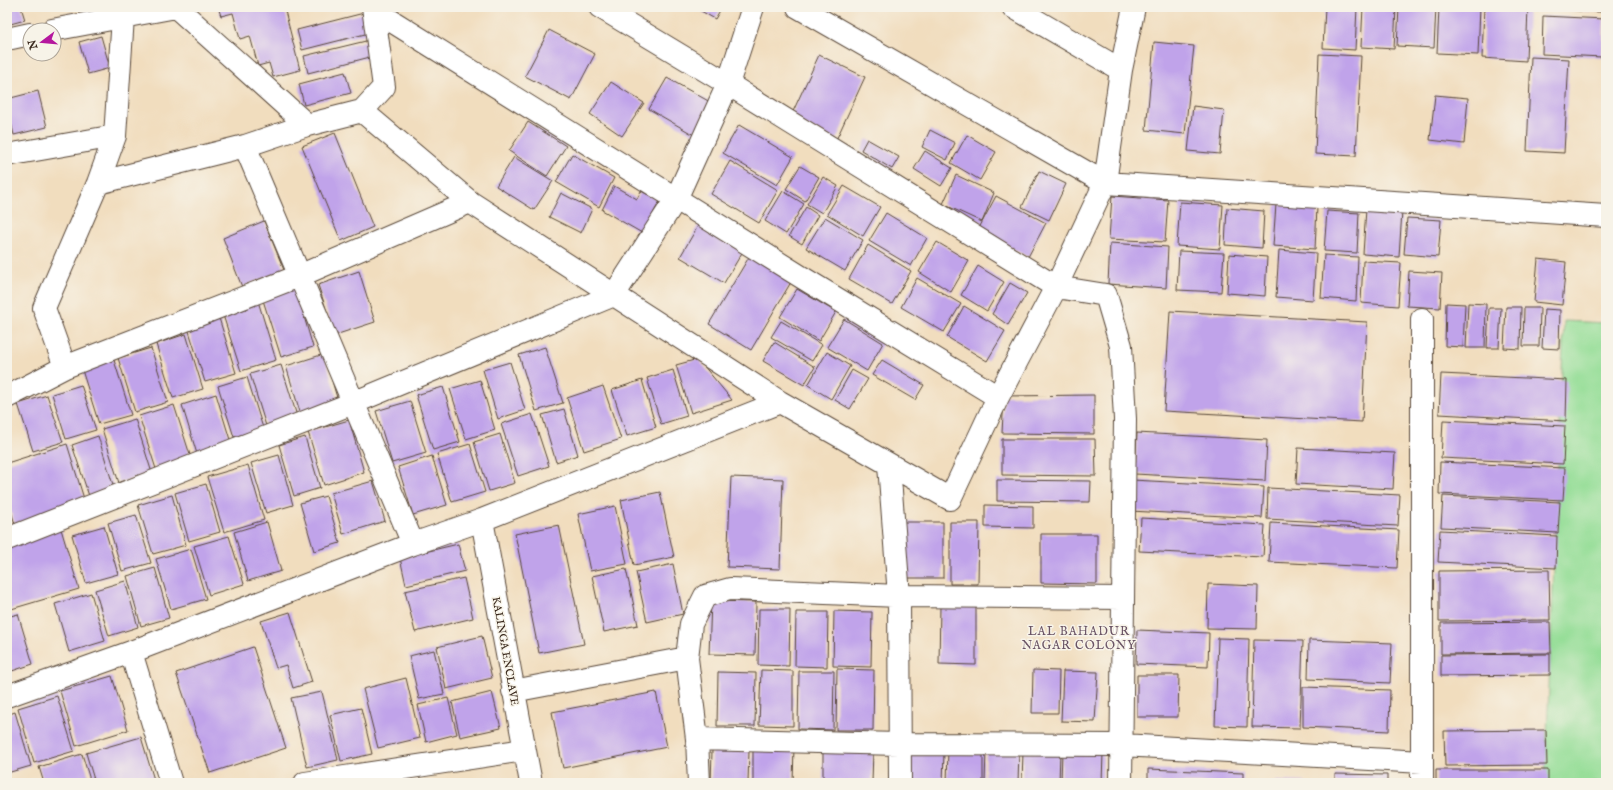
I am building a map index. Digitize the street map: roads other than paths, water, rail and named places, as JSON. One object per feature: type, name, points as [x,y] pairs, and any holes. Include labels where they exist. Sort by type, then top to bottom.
[{"type":"street","points":[[62,28],[176,7],[307,125]]},
{"type":"street","points":[[600,7],[728,84],[1056,287],[1106,295],[1121,346],[1125,419],[1121,783]]},
{"type":"street","points":[[7,539],[353,403],[614,295],[676,199],[728,84],[753,7]]},
{"type":"street","points":[[798,7],[1105,183],[1606,216]]},
{"type":"street","points":[[1013,7],[1121,70]]},
{"type":"street","points":[[362,111],[470,202],[780,402],[950,500],[998,397],[1056,287],[1105,183],[1121,70],[1134,7]]},
{"type":"street","points":[[98,183],[244,146],[307,125],[362,111],[384,87],[374,9]]},
{"type":"street","points":[[374,9],[676,199],[998,397]]},
{"type":"street","points":[[65,368],[44,308],[98,183],[115,136],[123,16]]},
{"type":"street","points":[[7,39],[22,36]]},
{"type":"street","points":[[7,155],[115,136]]},
{"type":"street","points":[[244,146],[413,544]]},
{"type":"street","points":[[7,397],[65,368],[300,276],[470,202]]},
{"type":"street","points":[[1422,319],[1422,783]]},
{"type":"street","points":[[7,696],[131,652],[413,544],[482,520],[780,402]]},
{"type":"street","points":[[889,465],[899,596],[900,783]]},
{"type":"street","name":"KALINGA ENCLAVE","points":[[482,520],[531,783]]},
{"type":"street","points":[[699,783],[697,739],[687,658],[691,624],[705,596],[730,589],[899,596],[1123,598]]},
{"type":"street","points":[[131,652],[171,783]]},
{"type":"street","points":[[513,691],[687,658]]},
{"type":"street","points":[[697,739],[899,744],[1122,745],[1422,762]]},
{"type":"street","points":[[305,783],[524,750]]},
{"type":"district","name":"LAL BAHADUR NAGAR COLONY","points":[[1079,638]]}]
